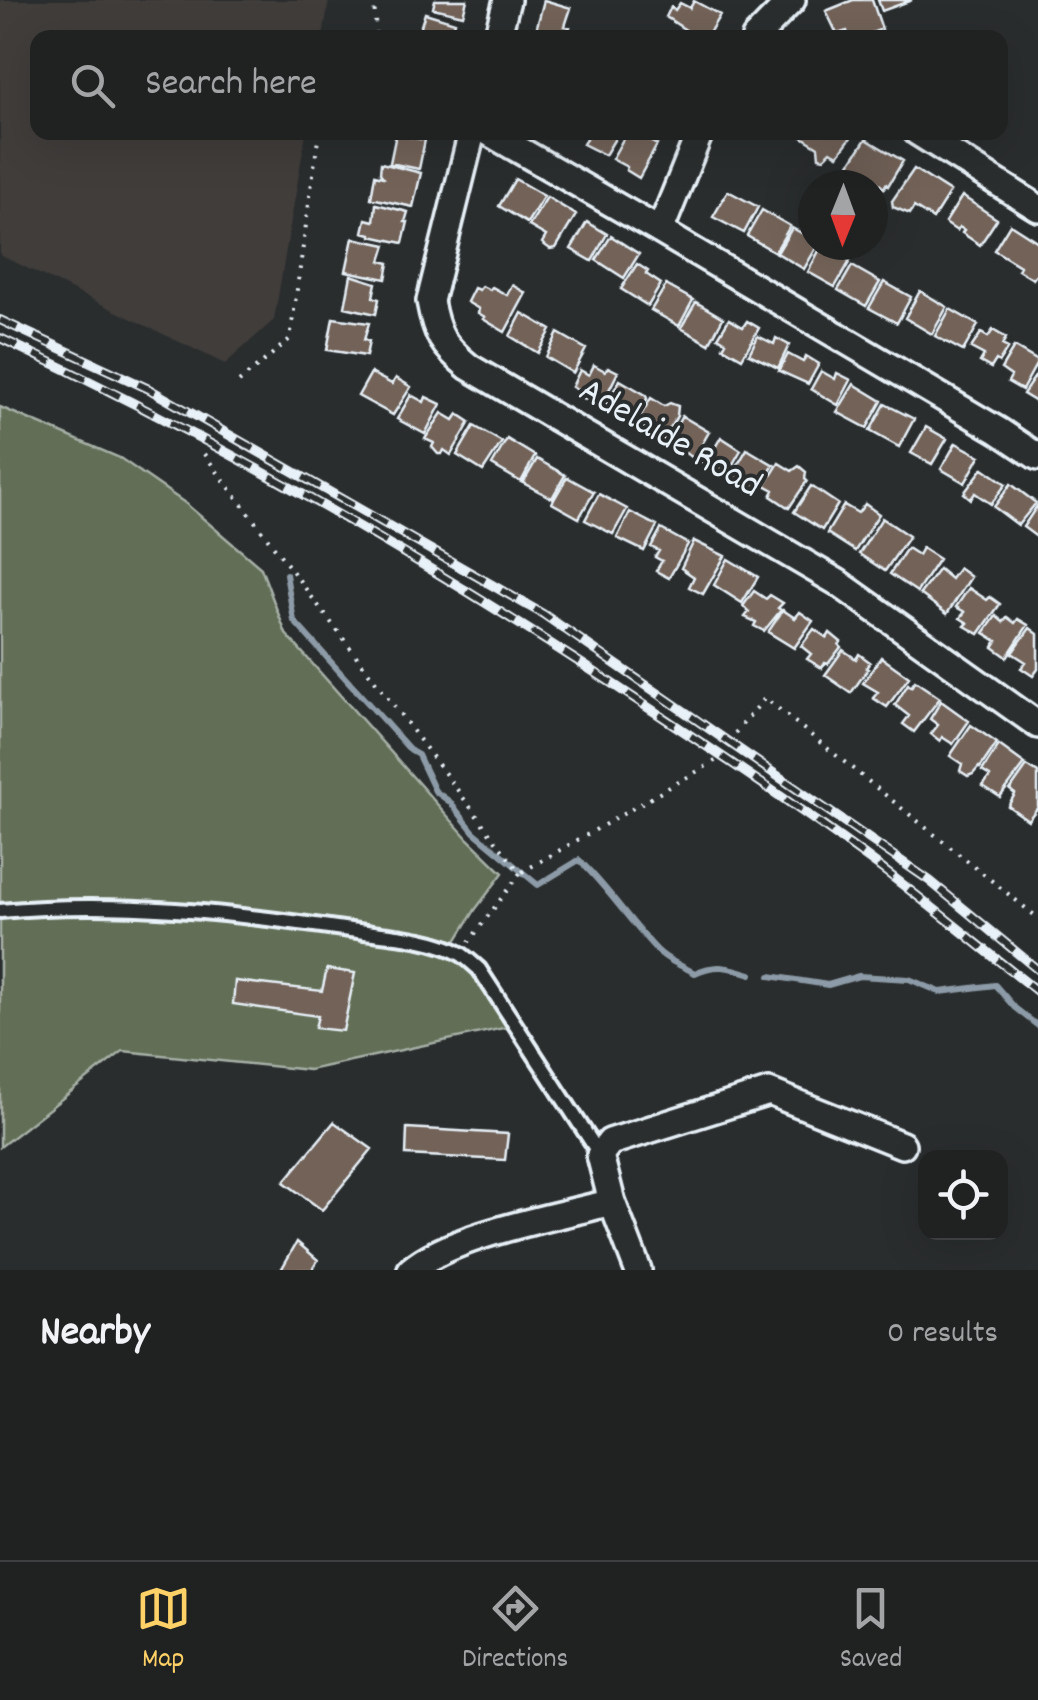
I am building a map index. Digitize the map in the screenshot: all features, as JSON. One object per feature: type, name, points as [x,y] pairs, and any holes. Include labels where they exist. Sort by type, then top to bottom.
[{"type":"street","points":[[499,30],[507,0]]},
{"type":"street","points":[[767,30],[792,0]]},
{"type":"street","name":"Adelaide Road","points":[[470,140],[430,301],[435,327],[456,356],[837,582],[1038,725]]},
{"type":"street","points":[[502,140],[1038,456]]},
{"type":"street","points":[[660,230],[697,140]]},
{"type":"street","points":[[931,140],[1038,208]]},
{"type":"street","points":[[638,1270],[612,1202],[600,1155],[610,1142],[769,1092],[902,1146]]},
{"type":"street","points":[[410,1270],[473,1238],[612,1202]]},
{"type":"lane","points":[[0,911],[87,908],[209,912],[388,935],[460,954],[479,968],[600,1155]]},
{"type":"path","points":[[374,0],[376,30]]},
{"type":"path","points":[[239,382],[290,339],[319,140]]},
{"type":"path","points":[[204,454],[520,873]]},
{"type":"path","points":[[734,733],[765,698],[1038,918]]},
{"type":"path","points":[[460,954],[520,873],[717,760]]},
{"type":"shaded area","points":[[0,0],[329,0],[324,30],[30,30],[30,140],[305,140],[274,320],[225,364],[0,255]]},
{"type":"green space","points":[[0,407],[120,458],[185,503],[261,568],[286,634],[468,839],[503,873],[448,954],[476,970],[513,1026],[309,1070],[123,1051],[0,1147]]},
{"type":"building","points":[[435,0],[467,0],[463,15],[433,8]]},
{"type":"building","points":[[544,0],[571,8],[565,26],[569,30],[536,30]]},
{"type":"building","points":[[853,0],[872,0],[882,29],[835,30],[826,11]]},
{"type":"building","points":[[878,0],[912,0],[882,11]]},
{"type":"building","points":[[694,1],[720,15],[711,30],[686,30],[666,17],[671,7],[675,10],[680,3],[690,8]]},
{"type":"building","points":[[425,13],[455,22],[453,30],[420,30]]},
{"type":"building","points":[[395,140],[425,140],[419,169],[390,163]]},
{"type":"building","points":[[585,140],[614,140],[605,155],[583,144]]},
{"type":"building","points":[[623,140],[648,140],[657,145],[639,178],[612,159]]},
{"type":"building","points":[[807,140],[849,140],[838,155],[831,151],[824,158],[819,157],[818,147]]},
{"type":"building","points":[[865,140],[903,161],[888,186],[888,170],[856,170],[849,165]]},
{"type":"building","points":[[381,163],[421,173],[413,207],[371,198],[375,175],[383,177]]},
{"type":"building","points":[[914,169],[950,192],[933,219],[914,207],[910,214],[893,207],[892,201]]},
{"type":"building","points":[[515,179],[544,196],[527,223],[499,206]]},
{"type":"building","points":[[728,191],[758,207],[744,233],[713,217]]},
{"type":"building","points":[[962,196],[997,219],[980,245],[962,233],[964,230],[959,227],[957,231],[945,223]]},
{"type":"building","points":[[547,197],[576,215],[556,248],[550,249],[542,243],[546,236],[529,226]]},
{"type":"building","points":[[376,204],[408,212],[403,243],[363,232],[366,219],[374,221]]},
{"type":"building","points":[[762,210],[790,226],[775,252],[747,236]]},
{"type":"building","points":[[587,222],[607,234],[592,261],[571,249]]},
{"type":"building","points":[[1010,224],[1038,242],[1038,272],[1033,279],[994,250]]},
{"type":"building","points":[[792,228],[798,231],[798,260],[809,260],[804,269],[777,253]]},
{"type":"building","points":[[611,236],[639,254],[624,278],[596,260]]},
{"type":"building","points":[[353,238],[386,245],[381,261],[389,263],[386,279],[346,271]]},
{"type":"building","points":[[814,260],[850,261],[835,287],[808,272]]},
{"type":"building","points":[[637,264],[661,284],[648,306],[621,289]]},
{"type":"building","points":[[852,266],[880,282],[866,306],[838,290]]},
{"type":"building","points":[[351,275],[376,283],[376,314],[345,307]]},
{"type":"building","points":[[884,282],[911,297],[897,323],[869,308]]},
{"type":"building","points":[[512,285],[526,293],[505,332],[483,319],[479,309],[467,302],[474,288],[492,287],[507,295]]},
{"type":"building","points":[[666,285],[693,300],[679,326],[651,310]]},
{"type":"building","points":[[920,291],[947,307],[932,334],[905,318]]},
{"type":"building","points":[[696,302],[723,318],[709,344],[681,328]]},
{"type":"building","points":[[950,309],[978,325],[963,351],[935,336]]},
{"type":"building","points":[[522,313],[551,330],[538,353],[510,336]]},
{"type":"building","points":[[333,318],[369,323],[364,340],[369,341],[366,356],[327,350]]},
{"type":"building","points":[[729,319],[743,327],[747,321],[759,328],[742,358],[723,347],[726,342],[718,337]]},
{"type":"building","points":[[993,330],[1006,338],[1002,345],[1008,348],[991,368],[980,362],[984,355],[971,348],[981,333],[988,337]]},
{"type":"building","points":[[558,333],[586,349],[573,373],[546,357]]},
{"type":"building","points":[[758,336],[774,344],[776,338],[789,345],[778,368],[749,354]]},
{"type":"building","points":[[1014,347],[1038,361],[1022,390],[1008,382],[1011,376],[1001,369]]},
{"type":"building","points":[[788,354],[803,362],[806,356],[819,364],[808,384],[779,371]]},
{"type":"building","points":[[594,365],[618,372],[602,404],[594,404],[572,387],[580,370],[589,375]]},
{"type":"building","points":[[821,371],[835,379],[837,373],[851,380],[838,405],[811,389]]},
{"type":"building","points":[[1038,372],[1038,403],[1023,394]]},
{"type":"building","points":[[371,373],[392,384],[396,378],[411,387],[393,415],[358,396]]},
{"type":"building","points":[[620,380],[646,395],[632,422],[612,412],[615,409],[606,404]]},
{"type":"building","points":[[854,384],[882,401],[867,428],[837,412]]},
{"type":"building","points":[[411,395],[441,404],[425,434],[397,419]]},
{"type":"building","points":[[651,398],[664,406],[678,406],[677,416],[663,440],[636,423]]},
{"type":"building","points":[[885,404],[914,419],[899,447],[870,431]]},
{"type":"building","points":[[442,413],[454,420],[458,414],[470,422],[451,455],[444,450],[438,454],[432,447],[434,443],[425,439]]},
{"type":"building","points":[[682,416],[709,432],[694,458],[667,443]]},
{"type":"building","points":[[474,426],[502,442],[483,471],[457,455]]},
{"type":"building","points":[[926,427],[947,439],[932,464],[911,453]]},
{"type":"building","points":[[721,437],[741,450],[726,476],[698,460],[706,446],[713,451]]},
{"type":"building","points":[[507,439],[535,456],[521,482],[492,465]]},
{"type":"building","points":[[956,443],[980,456],[965,483],[941,469]]},
{"type":"building","points":[[747,449],[774,465],[756,493],[730,478]]},
{"type":"building","points":[[537,459],[565,475],[552,498],[523,483]]},
{"type":"building","points":[[779,463],[792,471],[799,466],[806,472],[807,481],[789,508],[771,496],[774,490],[765,485]]},
{"type":"building","points":[[983,468],[1006,484],[991,504],[975,493],[971,499],[964,493]]},
{"type":"building","points":[[567,477],[594,492],[579,518],[552,503]]},
{"type":"building","points":[[1011,484],[1036,503],[1018,525],[994,507]]},
{"type":"building","points":[[811,486],[838,504],[822,530],[794,512]]},
{"type":"building","points":[[599,494],[627,509],[613,534],[585,520]]},
{"type":"building","points":[[865,504],[879,514],[855,551],[827,533],[844,505],[858,513]]},
{"type":"building","points":[[1038,507],[1038,538],[1023,527]]},
{"type":"building","points":[[630,512],[657,526],[644,551],[617,538]]},
{"type":"building","points":[[882,518],[909,536],[885,571],[859,554]]},
{"type":"building","points":[[661,529],[688,544],[669,578],[656,571],[662,561],[655,557],[659,551],[651,547]]},
{"type":"building","points":[[694,541],[725,556],[703,594],[689,587],[694,577],[681,568]]},
{"type":"building","points":[[907,548],[918,555],[922,548],[939,559],[917,592],[890,574]]},
{"type":"building","points":[[728,559],[758,577],[742,603],[714,585]]},
{"type":"building","points":[[959,568],[971,577],[947,614],[920,594],[939,569],[951,579]]},
{"type":"building","points":[[969,588],[1000,604],[979,634],[965,626],[968,623],[960,618],[965,612],[956,607]]},
{"type":"building","points":[[754,591],[783,603],[764,631],[745,617],[749,612],[743,606]]},
{"type":"building","points":[[783,610],[795,618],[800,612],[813,621],[794,648],[768,632]]},
{"type":"building","points":[[996,616],[1003,622],[1007,617],[1028,625],[1007,657],[993,647],[997,641],[984,633]]},
{"type":"building","points":[[1030,628],[1038,634],[1038,669],[1033,676],[1021,668],[1026,662],[1012,653]]},
{"type":"building","points":[[814,629],[827,638],[830,633],[841,642],[822,668],[807,659],[811,654],[801,646]]},
{"type":"building","points":[[843,650],[870,662],[851,693],[825,675]]},
{"type":"building","points":[[881,657],[909,677],[887,707],[873,698],[878,692],[863,683]]},
{"type":"building","points":[[915,681],[940,698],[914,732],[903,724],[909,716],[895,705],[908,684],[911,687]]},
{"type":"building","points":[[941,701],[969,721],[953,744],[931,734],[938,725],[930,719]]},
{"type":"building","points":[[971,725],[997,743],[980,768],[968,776],[960,771],[962,764],[950,756]]},
{"type":"building","points":[[999,745],[1025,764],[1000,797],[983,786],[990,776],[982,771]]},
{"type":"building","points":[[1027,766],[1038,773],[1038,807],[1028,820],[1008,806],[1015,794],[1010,790]]},
{"type":"building","points":[[327,969],[355,973],[343,1031],[315,1028],[318,1016],[233,1004],[235,981],[322,991]]},
{"type":"building","points":[[334,1122],[372,1149],[322,1210],[284,1182]]},
{"type":"building","points":[[407,1128],[508,1134],[505,1160],[406,1155]]},
{"type":"building","points":[[297,1242],[318,1260],[312,1270],[281,1270]]},
{"type":"waterway","points":[[286,574],[294,621],[418,755],[435,791],[450,802],[474,832],[538,885],[579,860],[654,947],[679,965],[695,973],[723,967],[751,974]]},
{"type":"waterway","points":[[770,976],[828,985],[859,976],[909,979],[940,992],[995,985],[1038,1026]]},
{"type":"railway","points":[[0,320],[149,389],[543,614],[930,881],[1038,970]]},
{"type":"railway","points":[[0,338],[251,466],[414,559],[574,658],[822,825],[1038,992]]}]
